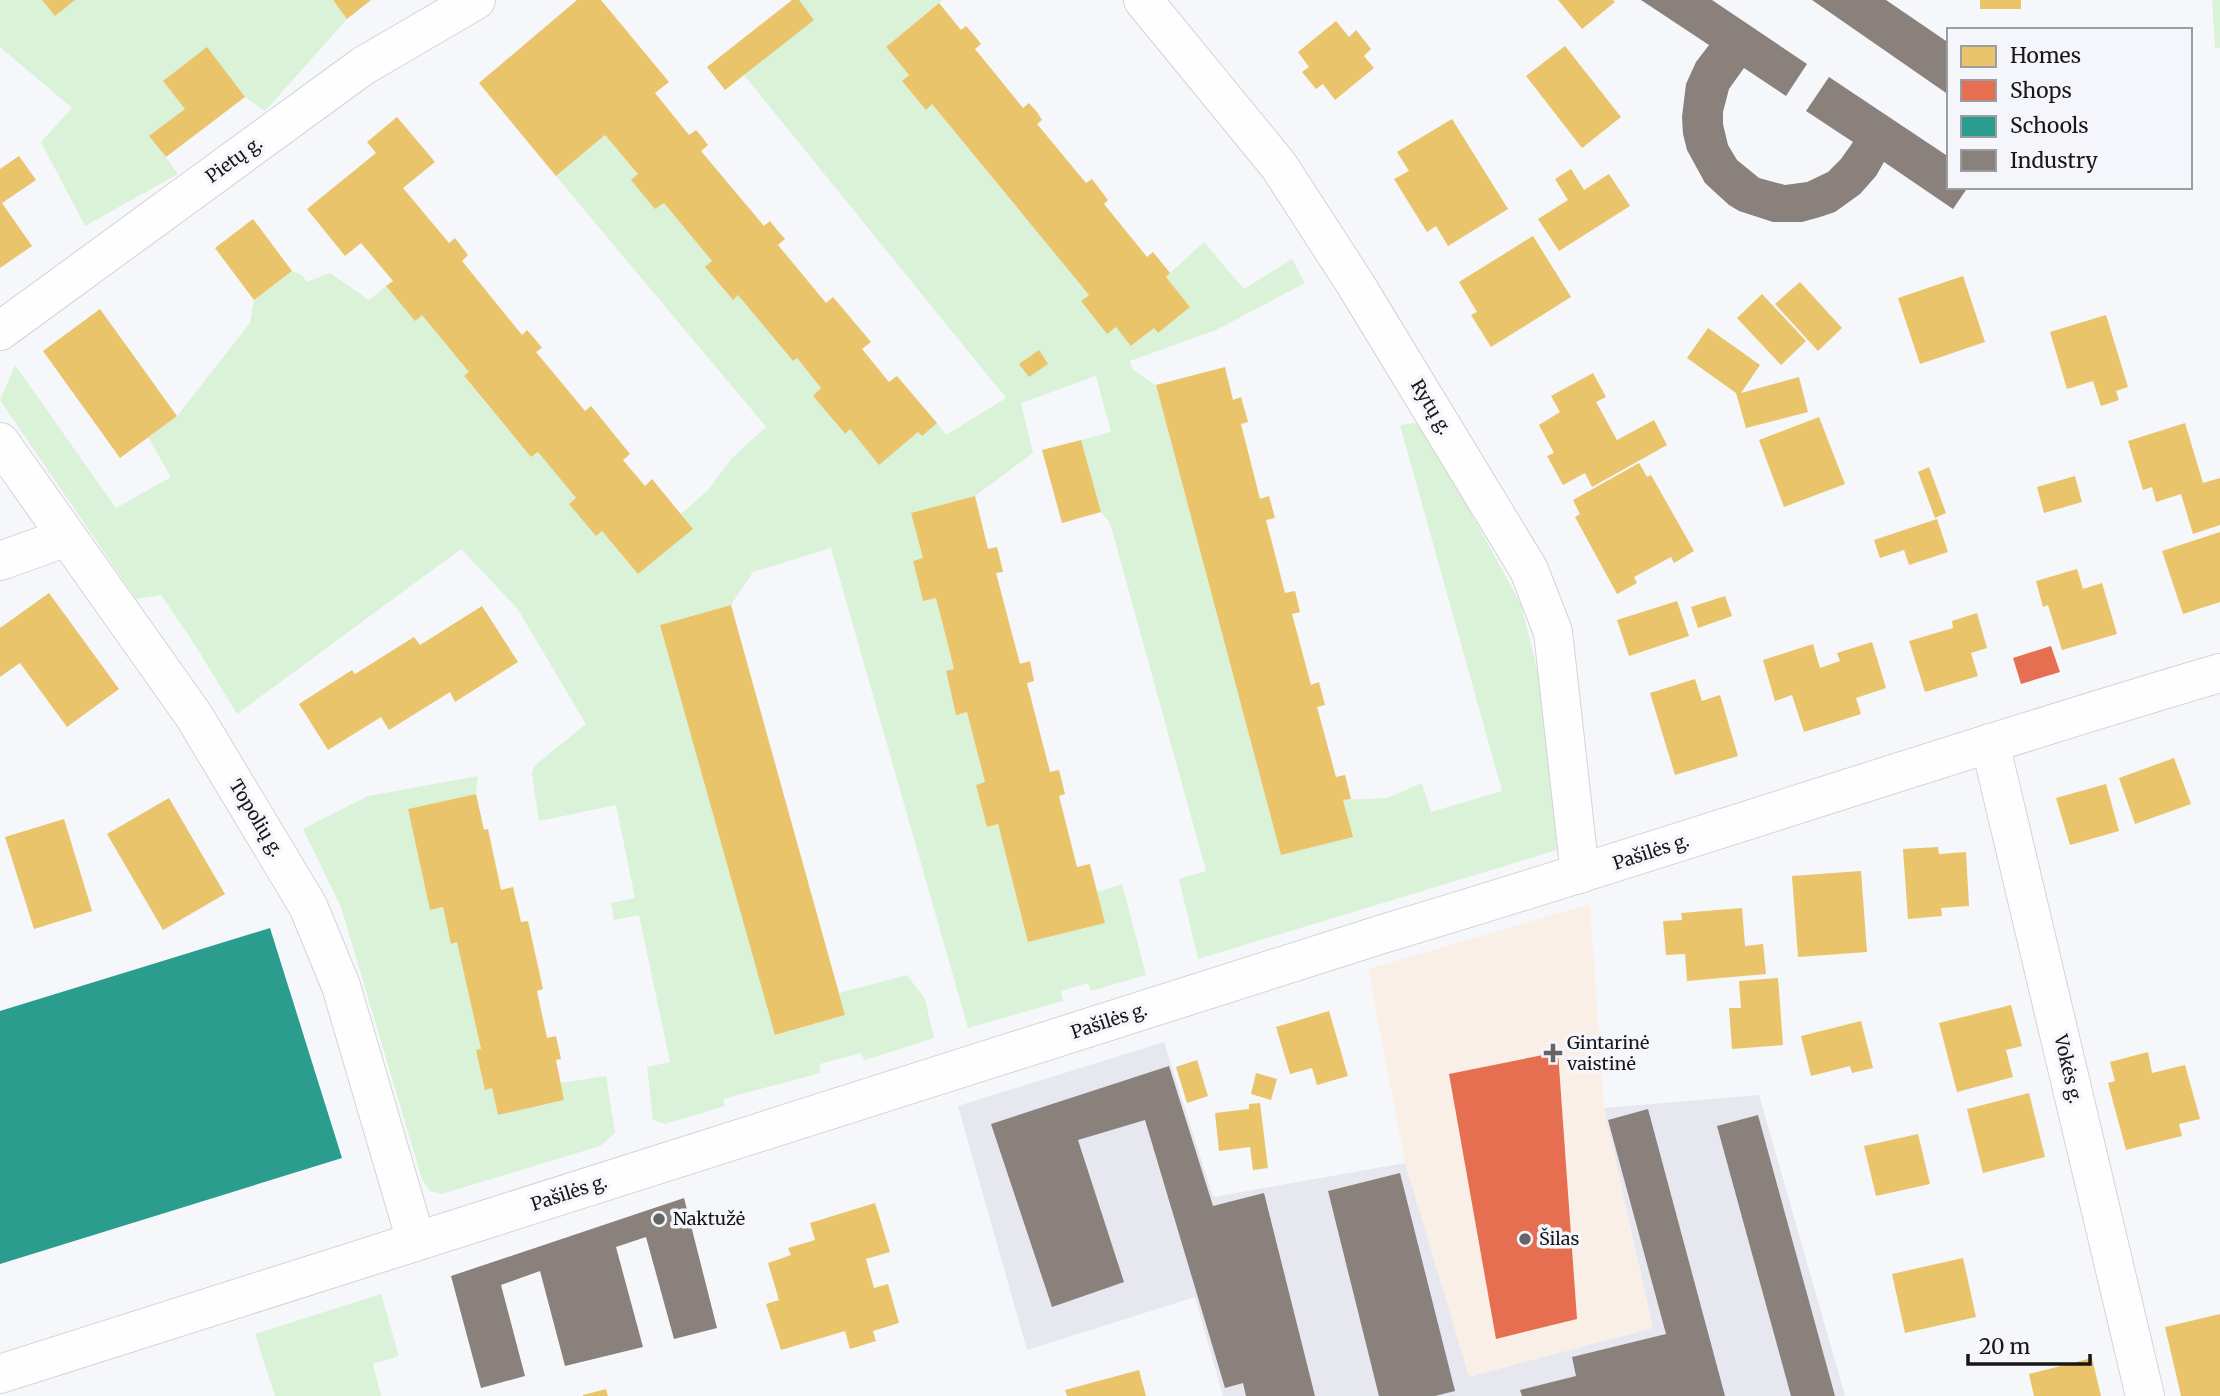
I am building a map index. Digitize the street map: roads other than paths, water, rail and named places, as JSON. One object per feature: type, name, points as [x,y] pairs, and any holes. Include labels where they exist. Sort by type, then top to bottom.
[{"type":"street","name":"Pietų g.","points":[[0,331],[363,66],[476,0]]},
{"type":"street","name":"Rytų g.","points":[[1143,0],[1279,166],[1377,318],[1529,570],[1553,632],[1580,874]]},
{"type":"street","name":"Topolių g.","points":[[0,442],[194,716],[308,906],[341,986],[416,1241]]},
{"type":"street","points":[[0,561],[67,537]]},
{"type":"street","name":"Pašilės g.","points":[[0,1374],[1389,932],[2220,673]]},
{"type":"street","name":"Vokės g.","points":[[1990,743],[2145,1396]]},
{"type":"place","name":"Gintarinė vaistinė","points":[[1553,1053]]},
{"type":"place","name":"Naktužė","points":[[659,1219]]},
{"type":"place","name":"Šilas","points":[[1525,1239]]}]
